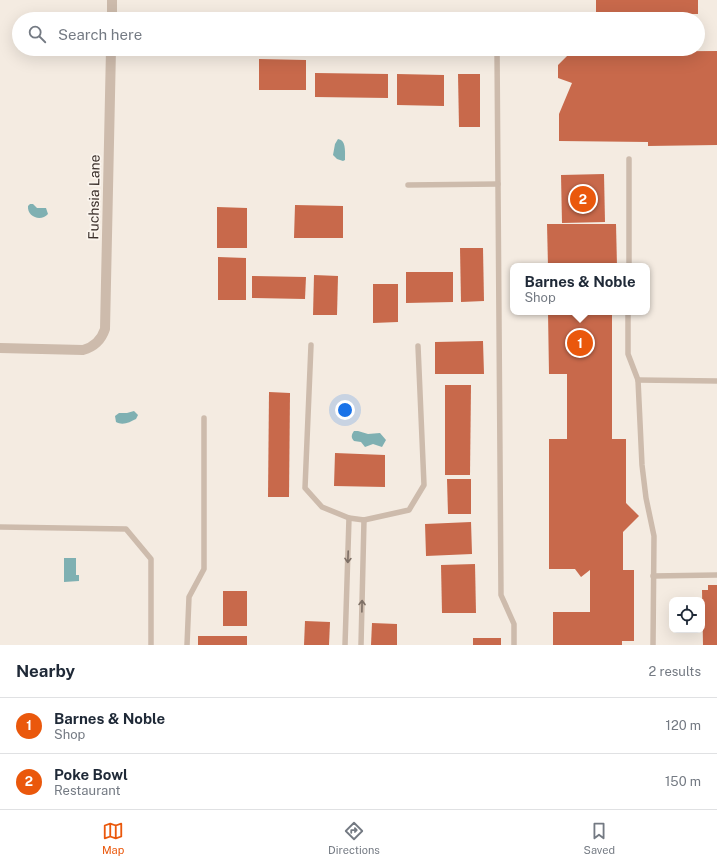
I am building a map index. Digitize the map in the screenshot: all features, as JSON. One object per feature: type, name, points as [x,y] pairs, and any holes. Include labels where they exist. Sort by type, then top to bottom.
[{"type":"street","points":[[112,0],[112,12]]},
{"type":"street","name":"Fuchsia Lane","points":[[0,348],[83,350],[97,343],[103,336],[105,329],[111,56]]},
{"type":"lane","points":[[497,56],[501,595],[514,624],[514,645]]},
{"type":"lane","points":[[629,160],[629,263]]},
{"type":"lane","points":[[408,185],[498,184]]},
{"type":"lane","points":[[628,315],[628,354],[638,380],[642,466],[646,498],[654,536],[653,645]]},
{"type":"lane","points":[[311,345],[305,488],[322,507],[349,518],[364,520],[409,510],[424,485],[418,346]]},
{"type":"lane","points":[[638,380],[717,381]]},
{"type":"lane","points":[[187,645],[189,597],[204,569],[204,418]]},
{"type":"lane","points":[[345,645],[349,518]]},
{"type":"lane","points":[[361,645],[364,520]]},
{"type":"lane","points":[[0,527],[126,529],[151,559],[151,645]]},
{"type":"lane","points":[[653,576],[717,575]]},
{"type":"water","points":[[338,139],[343,141],[345,160],[343,161],[337,159],[333,155],[335,144]]},
{"type":"water","points":[[33,204],[37,208],[46,208],[48,214],[42,218],[35,217],[28,210],[28,206]]},
{"type":"water","points":[[134,411],[138,415],[136,419],[124,424],[116,422],[115,416],[119,413]]},
{"type":"water","points":[[354,431],[368,434],[380,433],[386,440],[382,447],[373,444],[365,447],[361,442],[353,440],[352,434]]},
{"type":"water","points":[[64,558],[76,558],[76,575],[79,575],[79,581],[64,582]]},
{"type":"building","points":[[596,0],[698,0],[698,12],[596,12]]},
{"type":"building","points":[[705,51],[717,51],[717,145],[648,146],[648,142],[559,141],[559,114],[572,83],[558,78],[558,65],[567,56],[705,56]]},
{"type":"building","points":[[259,59],[306,60],[306,90],[259,90]]},
{"type":"building","points":[[315,73],[388,74],[388,98],[315,97]]},
{"type":"building","points":[[397,74],[444,75],[444,106],[397,105]]},
{"type":"building","points":[[458,74],[480,74],[480,127],[459,127]]},
{"type":"building","points":[[604,174],[605,222],[562,223],[561,175]]},
{"type":"building","points":[[295,205],[343,206],[343,238],[294,238]]},
{"type":"building","points":[[217,207],[247,208],[247,248],[217,248]]},
{"type":"building","points":[[547,224],[616,224],[617,263],[548,263]]},
{"type":"building","points":[[460,248],[483,248],[484,301],[461,302]]},
{"type":"building","points":[[218,257],[246,258],[246,300],[218,300]]},
{"type":"building","points":[[406,272],[453,272],[453,302],[406,303]]},
{"type":"building","points":[[314,275],[338,276],[337,315],[313,315]]},
{"type":"building","points":[[252,276],[306,277],[305,299],[252,298]]},
{"type":"building","points":[[373,284],[398,284],[398,322],[373,323]]},
{"type":"building","points":[[548,315],[612,315],[612,439],[626,439],[626,503],[639,516],[623,532],[623,570],[634,570],[634,641],[622,641],[622,645],[553,645],[553,612],[590,612],[590,570],[581,577],[575,569],[549,569],[549,439],[567,439],[567,374],[549,374]]},
{"type":"building","points":[[483,341],[484,374],[435,374],[435,342]]},
{"type":"building","points":[[445,385],[471,385],[470,475],[445,475]]},
{"type":"building","points":[[269,392],[290,393],[289,497],[268,497]]},
{"type":"building","points":[[335,453],[385,455],[385,487],[334,486]]},
{"type":"building","points":[[447,479],[471,479],[471,514],[448,514]]},
{"type":"building","points":[[471,522],[472,554],[426,556],[425,524]]},
{"type":"building","points":[[475,564],[476,613],[442,613],[441,565]]},
{"type":"building","points":[[708,585],[717,585],[717,645],[703,645],[703,633],[705,633],[705,597],[702,597],[702,590],[708,590]]},
{"type":"building","points":[[223,591],[247,591],[247,626],[223,626]]},
{"type":"building","points":[[305,621],[330,622],[329,645],[304,645]]},
{"type":"building","points":[[372,623],[397,624],[397,645],[371,645]]},
{"type":"building","points":[[198,636],[247,636],[247,645],[198,645]]},
{"type":"building","points":[[473,638],[501,638],[501,645],[473,645]]},
{"type":"place","name":"Poke Bowl","points":[[583,199]]},
{"type":"place","name":"Barnes & Noble","points":[[580,343]]}]
